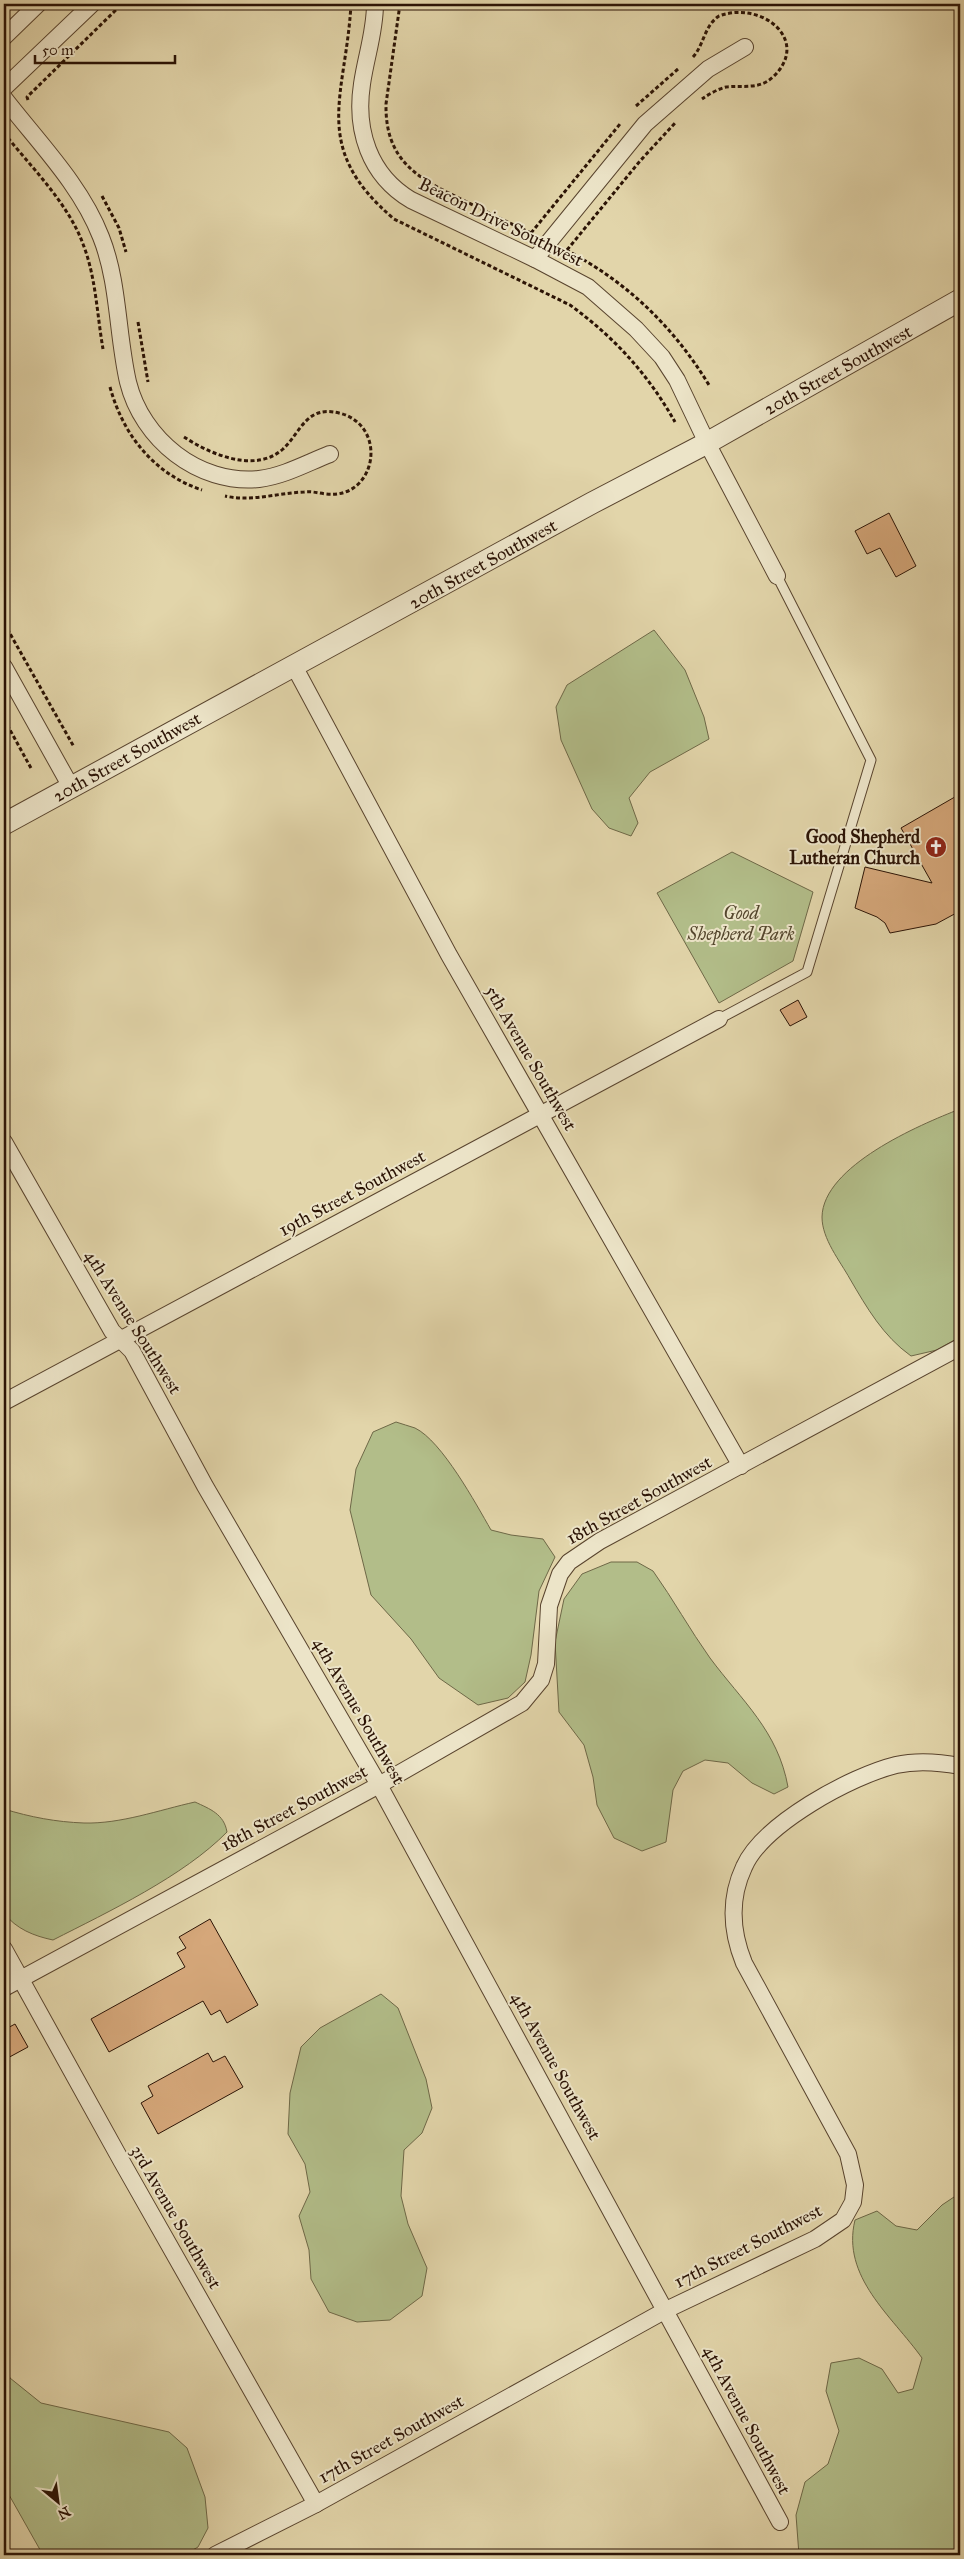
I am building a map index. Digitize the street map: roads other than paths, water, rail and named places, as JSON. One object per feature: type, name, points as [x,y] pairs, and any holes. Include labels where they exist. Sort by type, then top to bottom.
[{"type":"street","points":[[4,36],[38,4]]},
{"type":"street","points":[[4,88],[92,4]]},
{"type":"street","name":"Beacon Drive Southwest","points":[[375,4],[373,37],[362,83],[361,102],[362,133],[372,161],[393,188],[411,200],[535,259],[588,288],[622,315],[650,343],[677,380],[777,576]]},
{"type":"street","points":[[535,259],[645,124],[708,69],[745,47]]},
{"type":"street","points":[[4,98],[72,185],[88,210],[101,236],[109,263],[128,381],[140,414],[154,434],[173,452],[201,469],[234,478],[267,478],[330,454]]},
{"type":"street","name":"20th Street Southwest","points":[[4,824],[708,444],[960,300]]},
{"type":"street","name":"5th Avenue Southwest","points":[[294,666],[448,955],[542,1115],[741,1466]]},
{"type":"street","points":[[4,667],[71,787]]},
{"type":"street","name":"19th Street Southwest","points":[[4,1402],[719,1020]]},
{"type":"street","name":"4th Avenue Southwest","points":[[4,1142],[112,1331],[132,1351],[206,1486],[379,1785],[666,2310],[774,2521]]},
{"type":"street","name":"18th Street Southwest","points":[[4,1988],[503,1716],[522,1703],[535,1689],[546,1664],[549,1606],[554,1588],[569,1562],[600,1541],[960,1347]]},
{"type":"street","name":"17th Street Southwest","points":[[215,2555],[316,2504],[666,2310],[816,2239],[843,2220],[853,2202],[855,2185],[848,2154],[753,1980],[736,1942],[732,1918],[734,1900],[744,1866],[761,1841],[783,1822],[861,1778],[896,1765],[934,1761],[960,1766]]},
{"type":"street","name":"3rd Avenue Southwest","points":[[4,1949],[122,2162],[316,2504]]},
{"type":"lane","points":[[719,1020],[807,972],[871,760],[777,576]]},
{"type":"place","name":"Good Shepherd Lutheran Church","points":[[936,847]]},
{"type":"park label","name":"Good Shepherd Park","points":[[741,923]]}]
